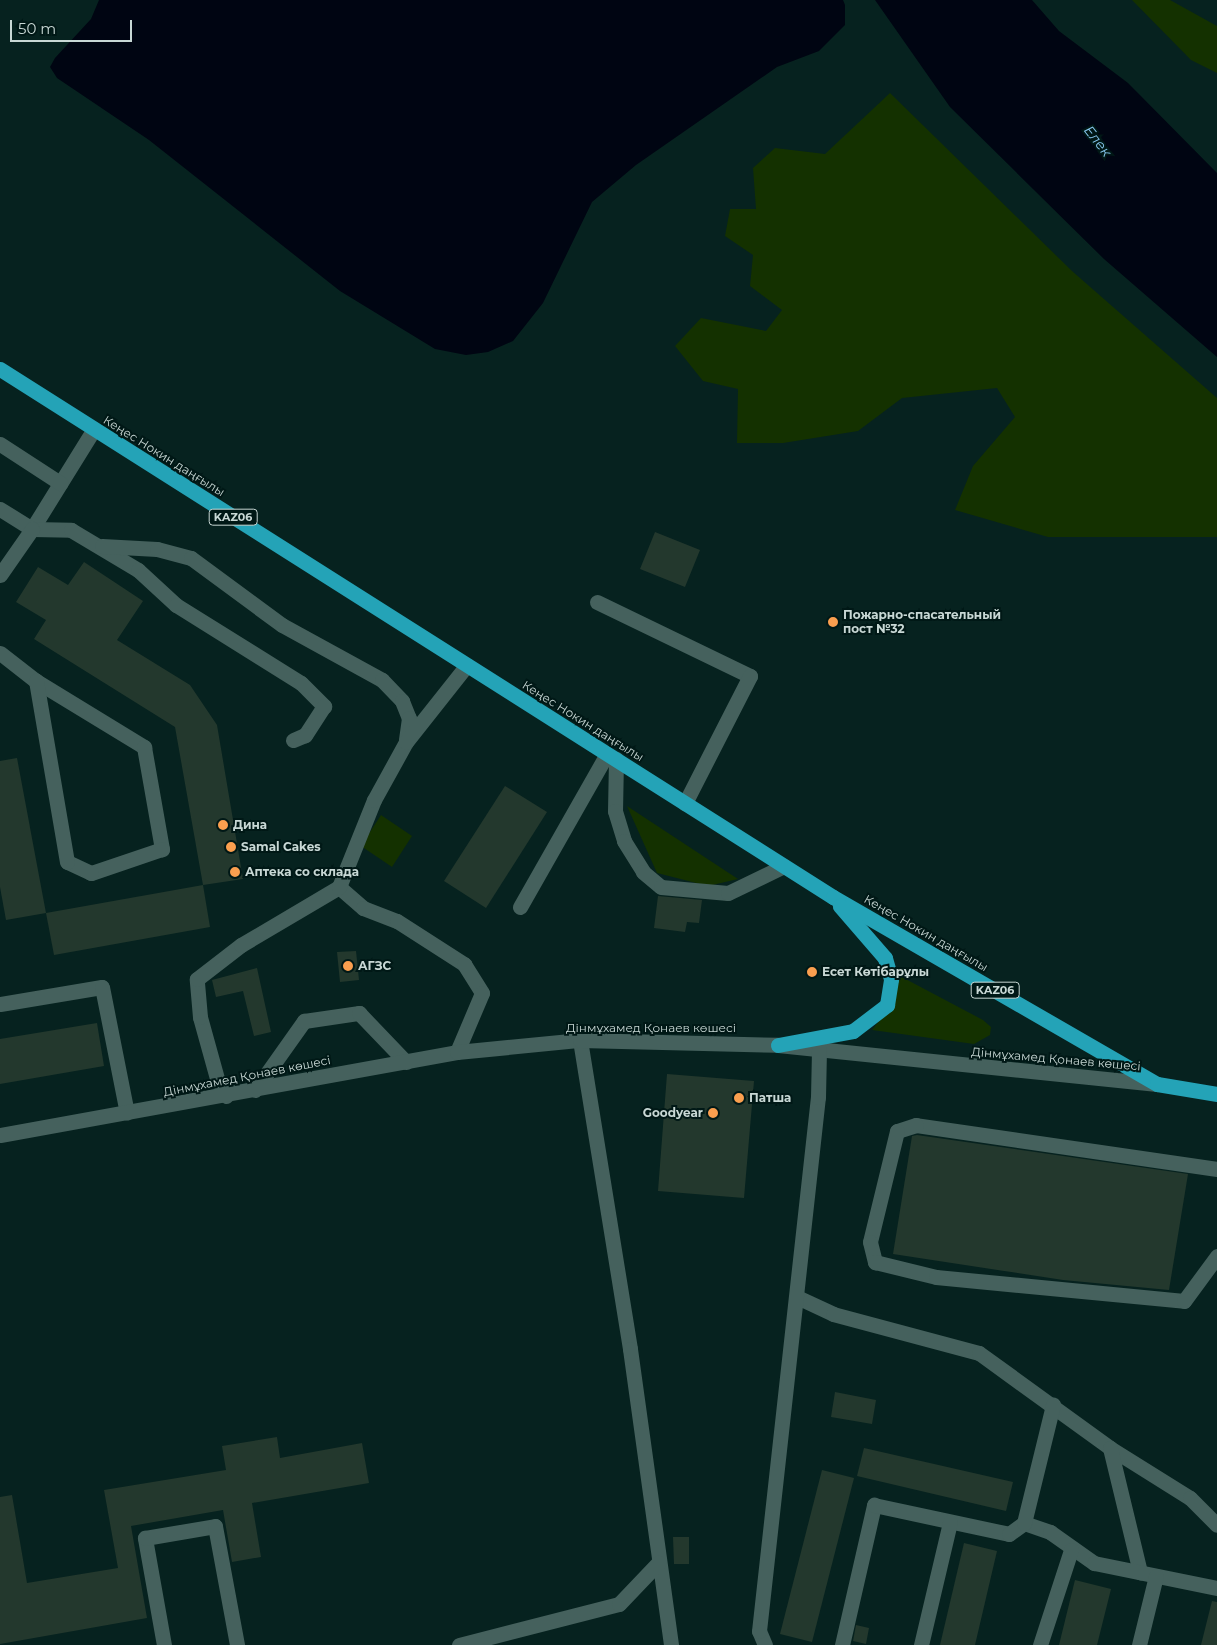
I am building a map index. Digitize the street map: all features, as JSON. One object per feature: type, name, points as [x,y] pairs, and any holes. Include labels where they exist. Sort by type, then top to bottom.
[{"type":"highway","name":"Кеңес Нокин даңғылы","points":[[0,369],[833,897],[1157,1084]]},
{"type":"highway","points":[[778,1045],[854,1031],[887,1005],[892,979],[884,958],[833,897]]},
{"type":"highway","name":"Дінмұхамед Қонаев көшесі","points":[[1157,1084],[1217,1094]]},
{"type":"street","points":[[0,575],[32,529],[94,429]]},
{"type":"street","points":[[0,444],[60,483]]},
{"type":"street","points":[[0,508],[32,529],[71,530],[99,546],[138,570],[176,605],[300,683],[324,706],[305,735],[293,740]]},
{"type":"street","points":[[99,546],[157,549],[191,558],[282,625],[382,680],[402,702],[409,718],[406,742]]},
{"type":"street","points":[[597,602],[750,676],[685,803]]},
{"type":"street","points":[[0,654],[36,681],[144,746],[162,849],[91,872],[67,862],[36,681]]},
{"type":"street","points":[[226,1096],[200,1018],[197,979],[241,945],[339,887],[374,800],[406,742],[467,665]]},
{"type":"street","points":[[611,757],[615,811],[624,841],[643,872],[661,887],[728,893],[784,866]]},
{"type":"street","points":[[520,907],[611,757]]},
{"type":"street","points":[[339,887],[363,908],[397,921],[464,964],[482,993],[457,1052]]},
{"type":"street","points":[[0,1004],[102,987],[127,1113]]},
{"type":"street","points":[[255,1090],[304,1021],[359,1013],[406,1062]]},
{"type":"street","points":[[580,1040],[630,1349],[658,1563],[671,1645]]},
{"type":"street","name":"Дінмұхамед Қонаев көшесі","points":[[0,1135],[226,1096],[457,1052],[580,1040],[778,1045],[1157,1084]]},
{"type":"street","points":[[766,1645],[759,1631],[797,1297],[819,1050]]},
{"type":"street","points":[[1217,1169],[916,1124],[897,1131],[870,1242],[875,1262],[936,1277],[1184,1301],[1217,1256]]},
{"type":"street","points":[[797,1297],[833,1314],[979,1353],[1110,1448],[1190,1498],[1217,1525]]},
{"type":"street","points":[[842,1645],[874,1505],[1009,1534],[1024,1523],[1053,1405]]},
{"type":"street","points":[[1110,1448],[1140,1572]]},
{"type":"street","points":[[921,1645],[950,1522]]},
{"type":"street","points":[[1024,1523],[1050,1532],[1071,1550],[1094,1563],[1217,1588]]},
{"type":"street","points":[[164,1645],[145,1538],[215,1526],[237,1645]]},
{"type":"street","points":[[1040,1645],[1071,1550]]},
{"type":"street","points":[[459,1645],[619,1604],[658,1563]]},
{"type":"street","points":[[1139,1645],[1156,1576]]},
{"type":"green space","points":[[1132,0],[1170,0],[1217,26],[1217,73],[1191,60]]},
{"type":"green space","points":[[890,93],[1072,271],[1217,398],[1217,537],[1048,537],[955,510],[973,466],[1015,417],[997,388],[902,398],[858,431],[783,443],[737,443],[738,389],[703,381],[675,346],[701,318],[766,331],[782,310],[750,286],[753,255],[725,236],[730,209],[756,209],[753,168],[775,148],[825,154]]},
{"type":"green space","points":[[627,806],[738,879],[708,886],[657,873]]},
{"type":"green space","points":[[381,815],[412,836],[392,867],[361,846]]},
{"type":"green space","points":[[898,975],[983,1020],[991,1027],[990,1035],[974,1044],[872,1030],[894,1002]]},
{"type":"water","points":[[99,0],[843,0],[845,5],[845,25],[819,51],[777,67],[636,165],[592,202],[543,303],[513,341],[488,352],[466,355],[435,349],[340,291],[149,140],[57,78],[50,67],[55,58],[91,19]]},
{"type":"water","name":"Елек","points":[[875,0],[1032,0],[1059,31],[1128,83],[1217,173],[1217,357],[1104,259],[950,107]]},
{"type":"building","points":[[655,532],[700,550],[685,587],[640,569]]},
{"type":"building","points":[[84,562],[143,601],[117,640],[190,685],[217,725],[243,879],[203,885],[175,727],[34,639],[46,620],[16,602],[38,567],[68,585]]},
{"type":"building","points":[[17,758],[46,913],[6,920],[0,887],[0,761]]},
{"type":"building","points":[[505,786],[547,812],[486,908],[444,881]]},
{"type":"building","points":[[203,885],[210,927],[54,955],[46,913]]},
{"type":"building","points":[[658,896],[702,900],[699,923],[687,922],[685,932],[654,928]]},
{"type":"building","name":"АГЗС","points":[[356,951],[359,980],[340,982],[337,952]]},
{"type":"building","points":[[257,968],[271,1032],[254,1036],[243,991],[216,997],[212,980]]},
{"type":"building","points":[[97,1023],[104,1066],[0,1084],[0,1039]]},
{"type":"building","points":[[667,1074],[754,1081],[744,1198],[658,1191]]},
{"type":"building","points":[[917,1135],[1188,1174],[1169,1290],[1063,1280],[893,1254],[912,1136]]},
{"type":"building","points":[[835,1392],[876,1400],[872,1424],[831,1417]]},
{"type":"building","points":[[277,1437],[280,1458],[362,1443],[369,1483],[252,1503],[261,1557],[232,1562],[223,1510],[131,1526],[147,1618],[0,1644],[0,1497],[12,1495],[27,1583],[118,1568],[104,1490],[226,1470],[222,1446]]},
{"type":"building","points":[[864,1448],[1013,1482],[1006,1511],[857,1476]]},
{"type":"building","points":[[822,1470],[854,1478],[812,1642],[780,1634]]},
{"type":"building","points":[[673,1537],[689,1537],[689,1564],[674,1564]]},
{"type":"building","points":[[964,1543],[997,1551],[975,1645],[940,1645]]},
{"type":"building","points":[[1075,1580],[1111,1589],[1097,1645],[1059,1645]]},
{"type":"building","points":[[1212,1601],[1217,1602],[1217,1645],[1201,1645]]},
{"type":"building","points":[[856,1625],[869,1628],[866,1644],[853,1641]]},
{"type":"place","name":"Пожарно-спасательный пост №32","points":[[833,622]]},
{"type":"place","name":"Дина","points":[[223,825]]},
{"type":"place","name":"Samal Cakes","points":[[231,847]]},
{"type":"place","name":"Аптека со склада","points":[[235,872]]},
{"type":"place","name":"АГЗС","points":[[348,966]]},
{"type":"place","name":"Есет Көтібарұлы","points":[[812,972]]},
{"type":"place","name":"Патша","points":[[739,1098]]},
{"type":"place","name":"Goodyear","points":[[713,1113]]}]
